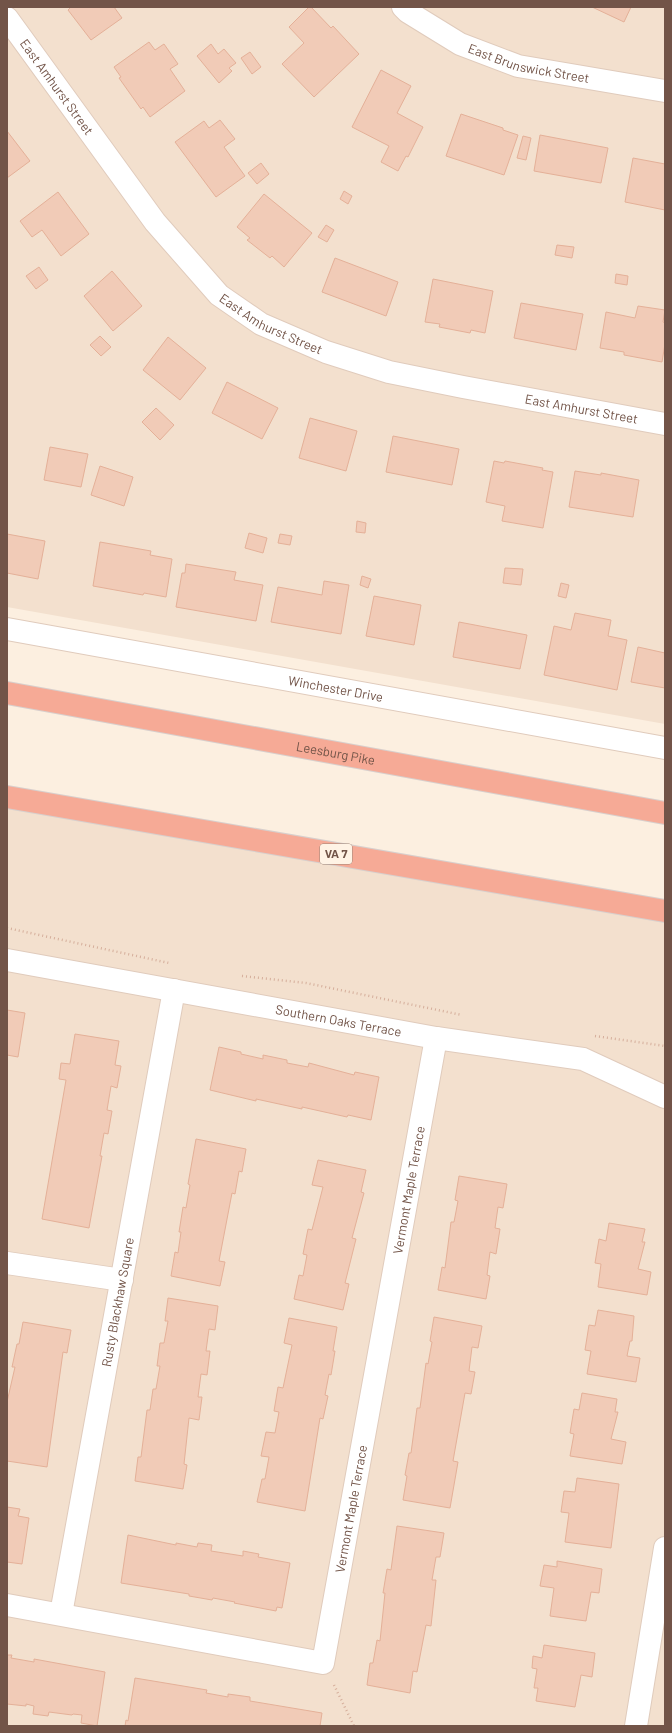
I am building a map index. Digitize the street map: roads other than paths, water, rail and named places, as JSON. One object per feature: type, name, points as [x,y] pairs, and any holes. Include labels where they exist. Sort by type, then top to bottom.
[{"type":"highway","name":"Leesburg Pike","points":[[7,693],[665,813]]},
{"type":"highway","name":"VA 7","points":[[7,796],[665,911]]},
{"type":"street","name":"East Brunswick Street","points":[[403,7],[408,12],[460,44],[518,66],[665,91]]},
{"type":"street","name":"East Amhurst Street","points":[[7,18],[155,222],[219,295],[261,324],[326,352],[389,372],[665,424]]},
{"type":"street","name":"Winchester Drive","points":[[7,629],[665,748]]},
{"type":"street","name":"Southern Oaks Terrace","points":[[7,960],[436,1038],[583,1059],[665,1097]]},
{"type":"street","name":"Rusty Blackhaw Square","points":[[61,1614],[174,990]]},
{"type":"street","name":"Vermont Maple Terrace","points":[[61,1614],[323,1663],[436,1038]]},
{"type":"street","points":[[7,1263],[122,1280]]},
{"type":"street","points":[[636,1726],[665,1548]]},
{"type":"street","points":[[7,1604],[61,1614]]}]
